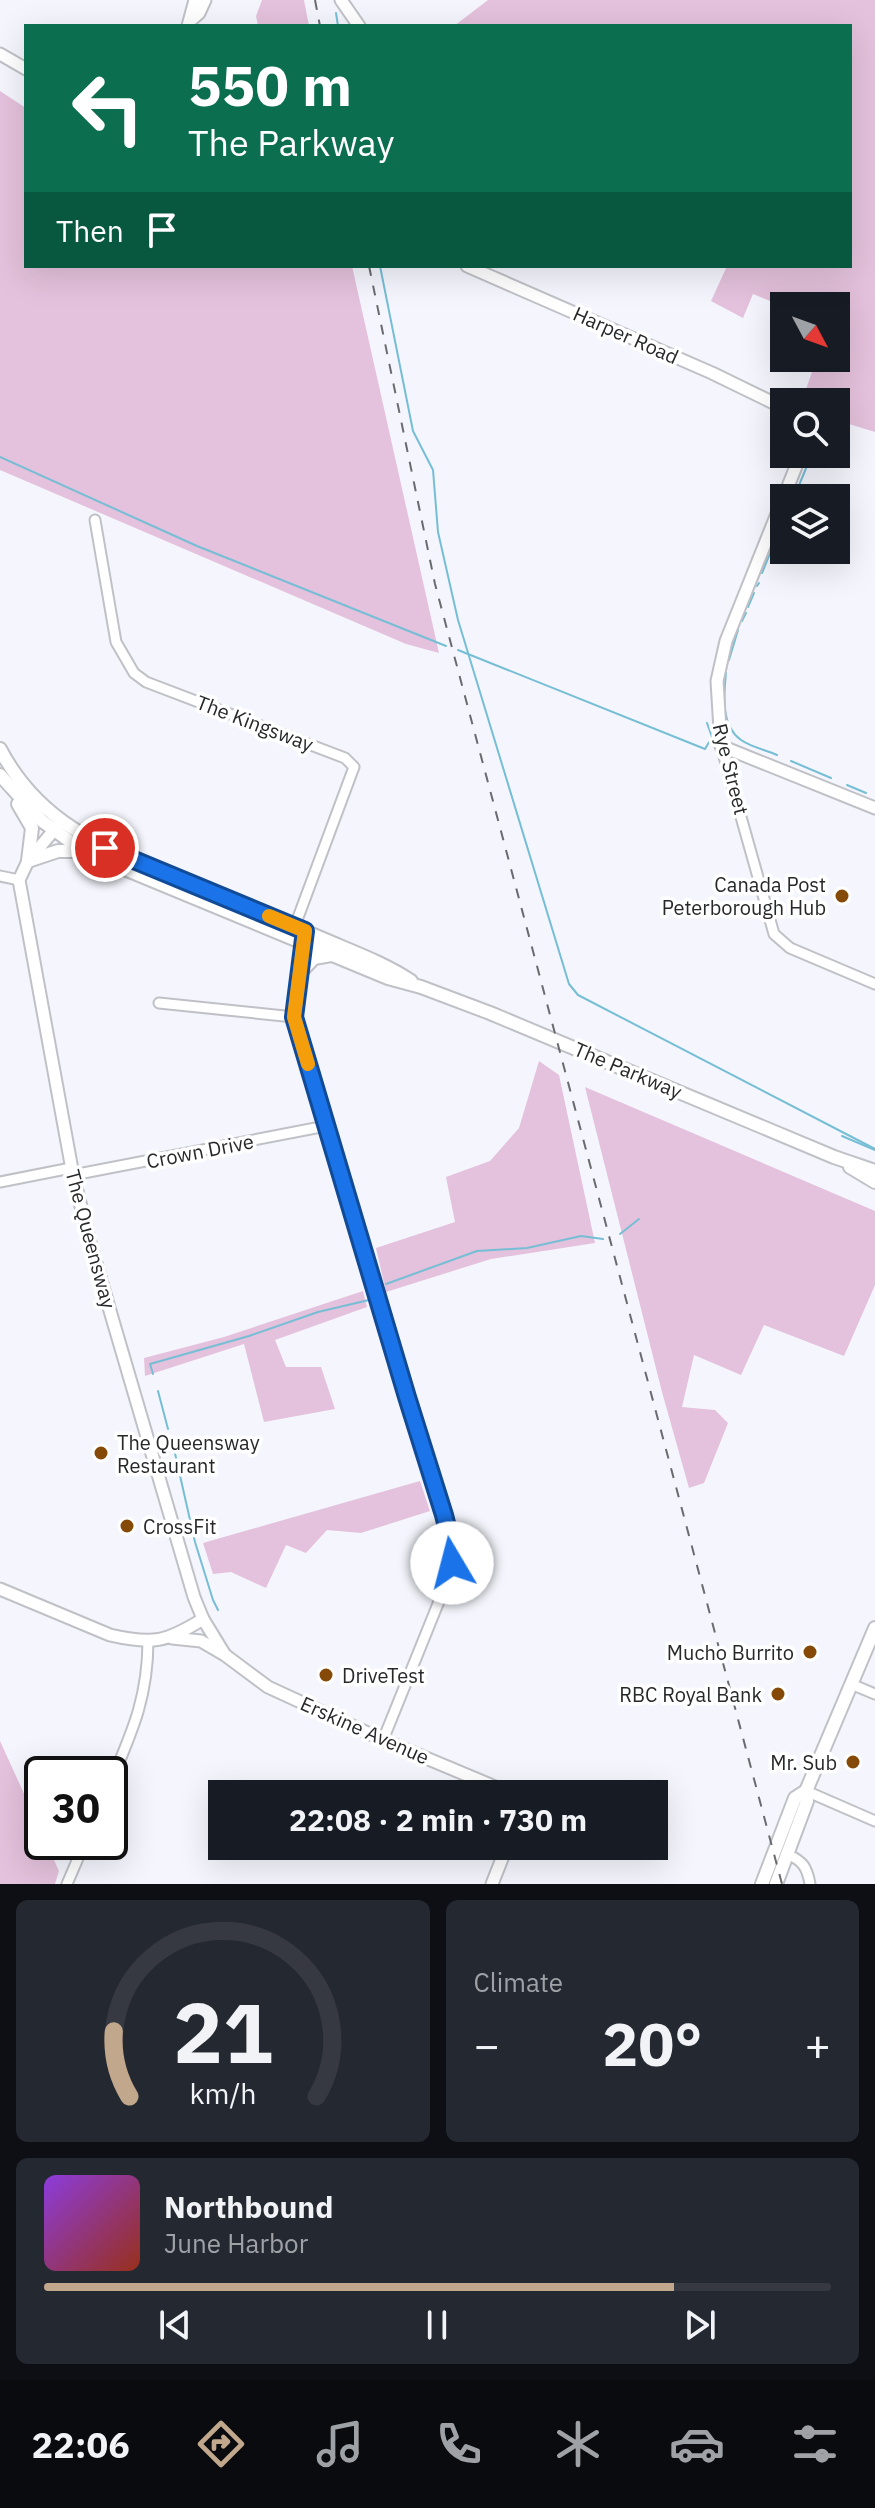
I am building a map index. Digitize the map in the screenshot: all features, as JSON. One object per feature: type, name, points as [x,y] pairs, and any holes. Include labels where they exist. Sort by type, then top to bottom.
[{"type":"main road","name":"The Parkway","points":[[0,749],[58,826],[298,935],[332,955],[556,1040],[834,1157],[875,1171]]},
{"type":"main road","name":"The Parkway","points":[[3,779],[86,853],[397,971],[421,987]]},
{"type":"main road","points":[[3,779],[30,823],[32,837],[28,861],[59,850],[86,853]]},
{"type":"main road","points":[[298,975],[314,958],[332,955]]},
{"type":"main road","name":"The Parkway","points":[[834,1157],[875,1182]]},
{"type":"main road","points":[[776,1884],[807,1801],[806,1791],[875,1628]]},
{"type":"main road","points":[[762,1884],[795,1798],[806,1791]]},
{"type":"street","points":[[190,23],[190,10],[195,0]]},
{"type":"street","points":[[190,23],[205,0]]},
{"type":"street","points":[[341,0],[358,24]]},
{"type":"street","points":[[0,54],[24,68]]},
{"type":"street","name":"Harper Road","points":[[472,268],[770,401]]},
{"type":"street","name":"Rye Street","points":[[795,468],[726,641],[717,681],[721,746],[774,934],[790,948],[875,984]]},
{"type":"street","name":"The Kingsway","points":[[95,520],[116,642],[134,673],[146,682],[345,758],[354,767],[298,935],[294,1017],[450,1539],[452,1563],[383,1740]]},
{"type":"street","points":[[721,746],[875,808]]},
{"type":"street","points":[[0,876],[19,880],[28,861],[58,826]]},
{"type":"street","name":"The Queensway","points":[[19,880],[72,1172],[91,1246],[203,1619],[225,1655]]},
{"type":"street","points":[[159,1003],[294,1017]]},
{"type":"street","name":"Crown Drive","points":[[0,1182],[326,1126]]},
{"type":"street","points":[[0,1589],[110,1635],[148,1640],[172,1638],[201,1641],[225,1655]]},
{"type":"street","points":[[172,1638],[203,1619]]},
{"type":"street","points":[[122,1756],[139,1714],[146,1684],[148,1640]]},
{"type":"street","name":"Erskine Avenue","points":[[225,1655],[268,1687],[479,1780]]},
{"type":"street","points":[[851,1684],[875,1694]]},
{"type":"street","points":[[806,1791],[875,1821]]},
{"type":"street","points":[[787,1854],[807,1867],[810,1884]]},
{"type":"street","points":[[67,1884],[77,1860]]},
{"type":"street","points":[[492,1884],[501,1860]]},
{"type":"shaded area","points":[[262,0],[304,0],[309,24],[258,24],[256,16]]},
{"type":"shaded area","points":[[488,0],[875,0],[875,432],[850,424],[850,388],[806,388],[812,372],[850,372],[850,292],[770,292],[770,301],[753,294],[743,318],[711,301],[726,268],[852,268],[852,24],[457,24]]},
{"type":"shaded area","points":[[0,91],[24,107],[24,268],[352,268],[439,653],[406,644],[0,470]]},
{"type":"shaded area","points":[[539,1061],[559,1075],[595,1243],[491,1259],[386,1292],[376,1248],[455,1222],[446,1177],[490,1161],[519,1128]]},
{"type":"shaded area","points":[[585,1087],[875,1211],[875,1285],[844,1356],[764,1325],[741,1375],[694,1355],[682,1407],[715,1410],[728,1423],[704,1483],[689,1488],[662,1392]]},
{"type":"shaded area","points":[[363,1291],[367,1307],[275,1340],[286,1367],[321,1367],[335,1409],[264,1422],[244,1344],[145,1376],[144,1358],[224,1337]]},
{"type":"shaded area","points":[[420,1481],[430,1511],[361,1533],[327,1530],[306,1553],[286,1545],[266,1588],[231,1572],[213,1574],[203,1543]]},
{"type":"shaded area","points":[[0,1741],[24,1794],[24,1860],[54,1860],[59,1871],[55,1884],[0,1884]]},
{"type":"waterway","points":[[336,13],[338,24]]},
{"type":"waterway","points":[[380,268],[413,431],[433,470],[438,532],[458,620],[569,984],[578,995],[875,1149]]},
{"type":"waterway","points":[[0,457],[197,546],[446,646]]},
{"type":"waterway","points":[[800,484],[806,468]]},
{"type":"waterway","points":[[762,573],[770,553]]},
{"type":"waterway","points":[[748,607],[754,593]]},
{"type":"waterway","points":[[742,621],[746,613]]},
{"type":"waterway","points":[[729,660],[738,630]]},
{"type":"waterway","points":[[458,650],[705,749],[712,737],[707,723]]},
{"type":"waterway","points":[[726,673],[726,718],[734,734],[777,755]]},
{"type":"waterway","points":[[791,761],[831,778]]},
{"type":"waterway","points":[[847,785],[866,793]]},
{"type":"waterway","points":[[875,1150],[842,1136],[875,1150]]},
{"type":"waterway","points":[[620,1234],[639,1219]]},
{"type":"waterway","points":[[386,1284],[477,1251],[527,1248],[581,1236],[603,1239]]},
{"type":"waterway","points":[[153,1374],[150,1364],[249,1336],[318,1312],[369,1300]]},
{"type":"waterway","points":[[158,1391],[168,1429]]},
{"type":"waterway","points":[[174,1449],[195,1542],[218,1610]]},
{"type":"railway","points":[[315,0],[320,24]]},
{"type":"railway","points":[[369,268],[435,584],[782,1884]]},
{"type":"slow traffic","points":[[269,916],[305,931],[294,1017],[308,1064]]},
{"type":"place","name":"Canada Post Peterborough Hub","points":[[842,896]]},
{"type":"place","name":"The Queensway Restaurant","points":[[101,1453]]},
{"type":"place","name":"CrossFit","points":[[127,1526]]},
{"type":"place","name":"Mucho Burrito","points":[[810,1652]]},
{"type":"place","name":"DriveTest","points":[[326,1675]]},
{"type":"place","name":"RBC Royal Bank","points":[[778,1694]]},
{"type":"place","name":"Mr. Sub","points":[[853,1762]]},
{"type":"route","points":[[105,848],[305,931],[294,1017],[444,1515],[452,1563]]}]
